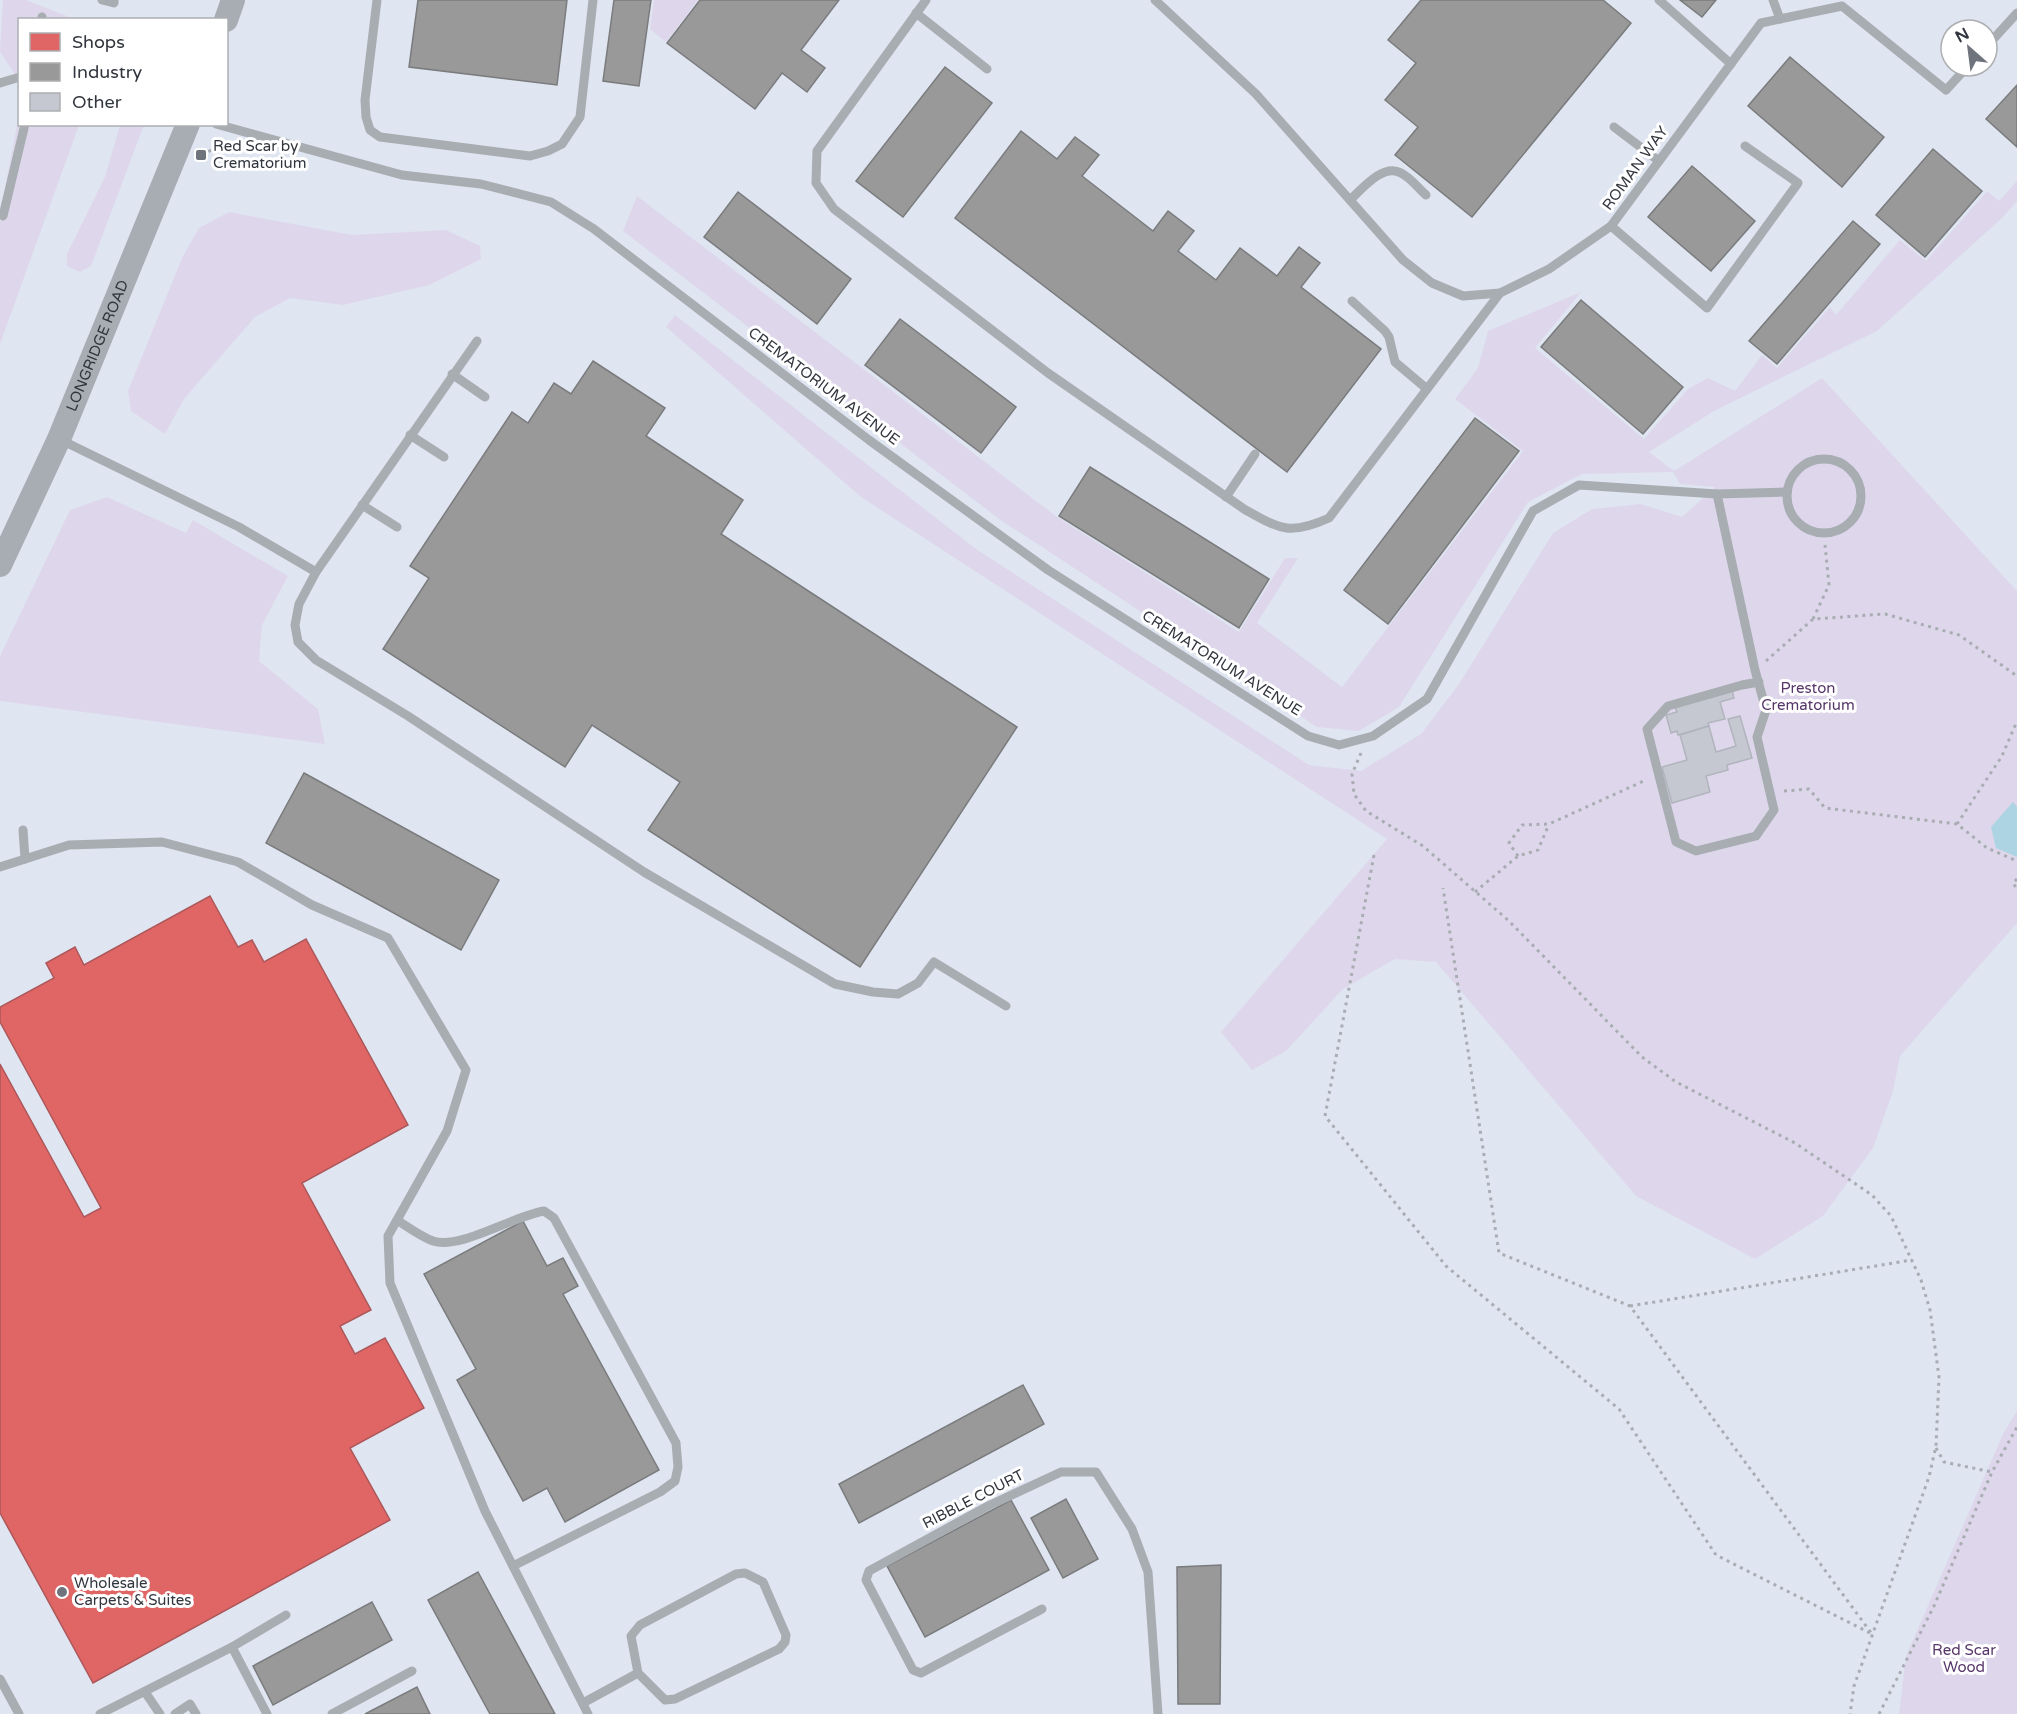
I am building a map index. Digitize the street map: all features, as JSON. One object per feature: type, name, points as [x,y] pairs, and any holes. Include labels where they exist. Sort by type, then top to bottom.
[{"type":"main road","points":[[227,18],[233,0]]},
{"type":"main road","name":"LONGRIDGE ROAD","points":[[0,566],[59,439],[187,126]]},
{"type":"lane","points":[[102,0],[114,3],[114,0]]},
{"type":"lane","points":[[377,0],[365,100],[366,117],[370,130],[380,137],[530,156],[549,151],[562,144],[580,117],[593,0]]},
{"type":"lane","points":[[926,0],[817,151],[816,183],[834,209],[1048,374],[1226,497],[1275,526],[1293,529],[1308,527],[1329,518],[1500,292]]},
{"type":"lane","name":"ROMAN WAY","points":[[1155,0],[1256,94],[1403,260],[1432,283],[1463,296],[1500,292],[1550,269],[1611,226],[1761,23],[1842,6],[1946,90],[1957,78]]},
{"type":"lane","points":[[1659,0],[1731,64]]},
{"type":"lane","points":[[1773,0],[1780,19]]},
{"type":"lane","points":[[916,13],[987,69]]},
{"type":"lane","points":[[1999,33],[2017,13]]},
{"type":"lane","points":[[0,83],[18,78]]},
{"type":"lane","points":[[3,216],[25,126]]},
{"type":"lane","name":"CREMATORIUM AVENUE","points":[[220,126],[402,175],[481,184],[551,202],[594,229],[869,440],[1048,570],[1308,736],[1339,745],[1373,736],[1427,699],[1533,511],[1579,485],[1717,494],[1787,492]]},
{"type":"lane","points":[[1614,127],[1659,161]]},
{"type":"lane","points":[[1611,226],[1707,308],[1798,183],[1745,146]]},
{"type":"lane","points":[[1350,200],[1374,178],[1389,171],[1396,171],[1404,175],[1426,195]]},
{"type":"lane","points":[[1352,301],[1385,330],[1395,362],[1427,389]]},
{"type":"lane","points":[[477,341],[316,572],[299,604],[295,625],[298,642],[316,660],[408,716],[644,872],[835,984],[873,992],[898,994],[918,983],[934,962],[1006,1006]]},
{"type":"lane","points":[[452,374],[485,397]]},
{"type":"lane","points":[[410,435],[444,457]]},
{"type":"lane","points":[[59,439],[239,527],[316,572]]},
{"type":"lane","points":[[1226,497],[1255,454]]},
{"type":"lane","points":[[1820,459],[1833,460],[1845,465],[1854,473],[1860,484],[1862,496],[1853,520],[1838,530],[1820,533],[1797,522],[1790,511],[1787,492],[1798,470],[1820,459]]},
{"type":"lane","points":[[1717,494],[1755,670],[1759,682],[1766,710],[1757,737],[1774,810],[1756,836],[1696,850],[1676,842],[1647,729],[1668,706],[1759,682]]},
{"type":"lane","points":[[362,505],[397,527]]},
{"type":"lane","points":[[23,830],[25,859]]},
{"type":"lane","points":[[0,867],[69,845],[162,842],[238,862],[312,905],[388,938],[466,1070],[447,1131],[388,1236],[390,1283],[485,1511],[588,1714]]},
{"type":"lane","points":[[397,1220],[434,1241],[448,1243],[469,1238],[529,1214],[544,1212],[554,1218],[676,1443],[678,1467],[675,1481],[660,1492],[513,1566]]},
{"type":"lane","name":"RIBBLE COURT","points":[[1042,1609],[921,1673],[913,1670],[866,1580],[869,1571],[988,1506],[1061,1472],[1096,1472],[1132,1529],[1148,1572],[1158,1714]]},
{"type":"lane","points":[[745,1573],[762,1582],[786,1635],[785,1642],[779,1649],[675,1699],[665,1700],[638,1673],[631,1636],[640,1625],[736,1574],[745,1573]]},
{"type":"lane","points":[[100,1714],[232,1647],[286,1615]]},
{"type":"lane","points":[[232,1647],[267,1714]]},
{"type":"lane","points":[[332,1714],[412,1671]]},
{"type":"lane","points":[[583,1704],[638,1673]]},
{"type":"lane","points":[[0,1679],[19,1714]]},
{"type":"lane","points":[[145,1692],[160,1714]]},
{"type":"lane","points":[[175,1714],[190,1704],[195,1714]]},
{"type":"path","points":[[1755,670],[1813,619],[1829,585],[1825,545]]},
{"type":"path","points":[[1813,619],[1885,614],[1959,635],[2017,676]]},
{"type":"path","points":[[1957,824],[2002,756],[2017,721]]},
{"type":"path","points":[[1373,736],[1358,758],[1352,774],[1354,794],[1366,811],[1423,846],[1509,921],[1642,1057],[1676,1082],[1795,1143],[1872,1195],[1892,1216],[1921,1280],[1930,1310],[1939,1377],[1935,1446],[1929,1477],[1854,1686],[1850,1714]]},
{"type":"path","points":[[1518,856],[1509,843],[1522,825],[1549,824],[1659,774]]},
{"type":"path","points":[[1770,792],[1809,789],[1825,808],[1957,824],[1987,848],[2017,861]]},
{"type":"path","points":[[1475,892],[1518,856],[1538,850],[1549,824]]},
{"type":"path","points":[[1374,855],[1325,1116],[1446,1266],[1619,1409],[1716,1555],[1872,1634]]},
{"type":"path","points":[[2017,879],[2013,883],[2017,889]]},
{"type":"path","points":[[1443,888],[1499,1253],[1630,1306],[1912,1260]]},
{"type":"path","points":[[1630,1306],[1872,1634]]},
{"type":"path","points":[[1879,1714],[1934,1605],[1992,1472],[2017,1427]]},
{"type":"path","points":[[1935,1446],[1944,1462],[1992,1472]]},
{"type":"green space","points":[[3,0],[26,0],[71,18],[18,18],[18,79],[0,52]]},
{"type":"green space","points":[[654,0],[698,0],[666,42],[650,29]]},
{"type":"green space","points":[[18,121],[18,126],[79,126],[0,344],[0,223]]},
{"type":"green space","points":[[120,126],[144,126],[91,266],[80,272],[67,266],[67,254],[105,177]]},
{"type":"green space","name":"Preston Crematorium","points":[[2017,181],[2017,201],[2002,218],[1877,331],[1714,411],[1649,452],[1674,471],[1822,378],[2017,591],[2017,923],[1900,1056],[1893,1091],[1873,1148],[1823,1216],[1755,1259],[1636,1196],[1436,962],[1395,959],[1343,989],[1286,1051],[1252,1070],[1221,1032],[1387,839],[861,497],[666,327],[675,315],[976,549],[1309,765],[1361,771],[1421,734],[1459,684],[1553,533],[1592,509],[1641,504],[1682,517],[1715,487],[1680,484],[1673,472],[1582,474],[1528,502],[1399,707],[1359,731],[1317,727],[999,519],[623,231],[637,196],[1057,517],[1239,632],[1285,558],[1298,558],[1257,623],[1342,687],[1523,451],[1455,399],[1478,368],[1488,331],[1581,292],[1535,348],[1644,439],[1688,389],[1708,378],[1735,391],[1762,355],[1777,368],[1830,307],[1836,315],[1900,240],[1926,261],[1987,191],[1999,201]]},
{"type":"green space","points":[[229,212],[352,235],[446,230],[480,246],[481,259],[429,285],[343,305],[290,298],[255,317],[184,399],[165,434],[131,411],[128,391],[182,258],[199,228]]},
{"type":"green space","points":[[107,497],[186,533],[193,520],[288,576],[262,625],[259,661],[318,709],[325,744],[0,701],[0,656],[70,510]]},
{"type":"green space","name":"Red Scar Wood","points":[[2017,1411],[2017,1714],[1899,1714],[1906,1656],[2003,1434]]},
{"type":"water","points":[[2013,802],[2017,807],[2017,857],[1996,848],[1991,827]]},
{"type":"building: Shops","points":[[210,896],[238,947],[252,940],[264,962],[306,939],[408,1125],[302,1183],[371,1310],[340,1326],[355,1354],[385,1338],[424,1408],[350,1448],[390,1520],[93,1683],[0,1513],[0,1064],[84,1217],[101,1208],[0,1022],[0,1007],[54,978],[46,963],[75,947],[84,965]]},
{"type":"building: Industry","points":[[418,0],[567,0],[557,85],[409,67]]},
{"type":"building: Industry","points":[[614,0],[651,0],[639,86],[603,81]]},
{"type":"building: Industry","points":[[700,0],[839,0],[801,50],[825,68],[807,92],[782,73],[755,109],[667,43]]},
{"type":"building: Industry","points":[[1421,0],[1603,0],[1631,23],[1472,217],[1395,155],[1418,127],[1385,100],[1416,63],[1388,40]]},
{"type":"building: Industry","points":[[1680,0],[1716,0],[1702,17]]},
{"type":"building: Industry","points":[[1790,57],[1884,137],[1842,187],[1748,106]]},
{"type":"building: Industry","points":[[945,67],[992,103],[903,217],[856,181]]},
{"type":"building: Industry","points":[[2017,85],[2017,147],[1986,119]]},
{"type":"building: Industry","points":[[1021,131],[1057,159],[1075,137],[1099,155],[1082,176],[1153,231],[1168,211],[1194,231],[1178,251],[1216,280],[1240,248],[1277,276],[1299,247],[1320,263],[1301,287],[1381,349],[1287,472],[955,218]]},
{"type":"building: Industry","points":[[1933,149],[1982,191],[1925,257],[1876,215]]},
{"type":"building: Industry","points":[[1692,166],[1755,221],[1711,271],[1648,217]]},
{"type":"building: Industry","points":[[738,192],[851,279],[817,324],[704,237]]},
{"type":"building: Industry","points":[[1853,221],[1880,244],[1777,364],[1749,341]]},
{"type":"building: Industry","points":[[1581,300],[1683,387],[1643,434],[1541,347]]},
{"type":"building: Industry","points":[[900,319],[1016,407],[981,453],[865,365]]},
{"type":"building: Industry","points":[[593,361],[665,408],[646,436],[743,500],[721,534],[1017,727],[860,967],[648,830],[680,782],[592,725],[565,767],[383,649],[429,578],[410,566],[512,412],[528,423],[554,383],[571,394]]},
{"type":"building: Industry","points":[[1475,418],[1519,451],[1388,624],[1344,590]]},
{"type":"building: Industry","points":[[1090,467],[1269,579],[1239,628],[1059,516]]},
{"type":"building: Industry","points":[[304,773],[499,880],[461,950],[266,843]]},
{"type":"building: Industry","points":[[523,1221],[547,1266],[563,1258],[578,1286],[563,1294],[659,1470],[565,1522],[547,1488],[523,1501],[457,1380],[476,1369],[424,1274]]},
{"type":"building: Industry","points":[[1023,1385],[1044,1424],[859,1523],[839,1484]]},
{"type":"building: Industry","points":[[1066,1499],[1098,1559],[1063,1578],[1031,1518]]},
{"type":"building: Industry","points":[[1011,1500],[1049,1570],[925,1637],[887,1566]]},
{"type":"building: Industry","points":[[1221,1565],[1220,1704],[1178,1704],[1177,1567]]},
{"type":"building: Industry","points":[[478,1572],[555,1714],[490,1714],[428,1600]]},
{"type":"building: Industry","points":[[372,1602],[392,1640],[273,1705],[253,1666]]},
{"type":"building: Industry","points":[[417,1687],[430,1714],[365,1714]]},
{"type":"building: Other","points":[[1732,690],[1734,698],[1720,702],[1725,719],[1678,735],[1677,731],[1671,733],[1666,715],[1677,712],[1675,707]]},
{"type":"building: Other","points":[[1740,716],[1752,758],[1727,765],[1728,770],[1706,776],[1710,792],[1672,803],[1662,767],[1687,760],[1680,735],[1709,726],[1716,752],[1736,746],[1728,719]]},
{"type":"place","name":"Red Scar by Crematorium","points":[[201,155]]},
{"type":"place","name":"Wholesale Carpets & Suites","points":[[62,1592]]}]
